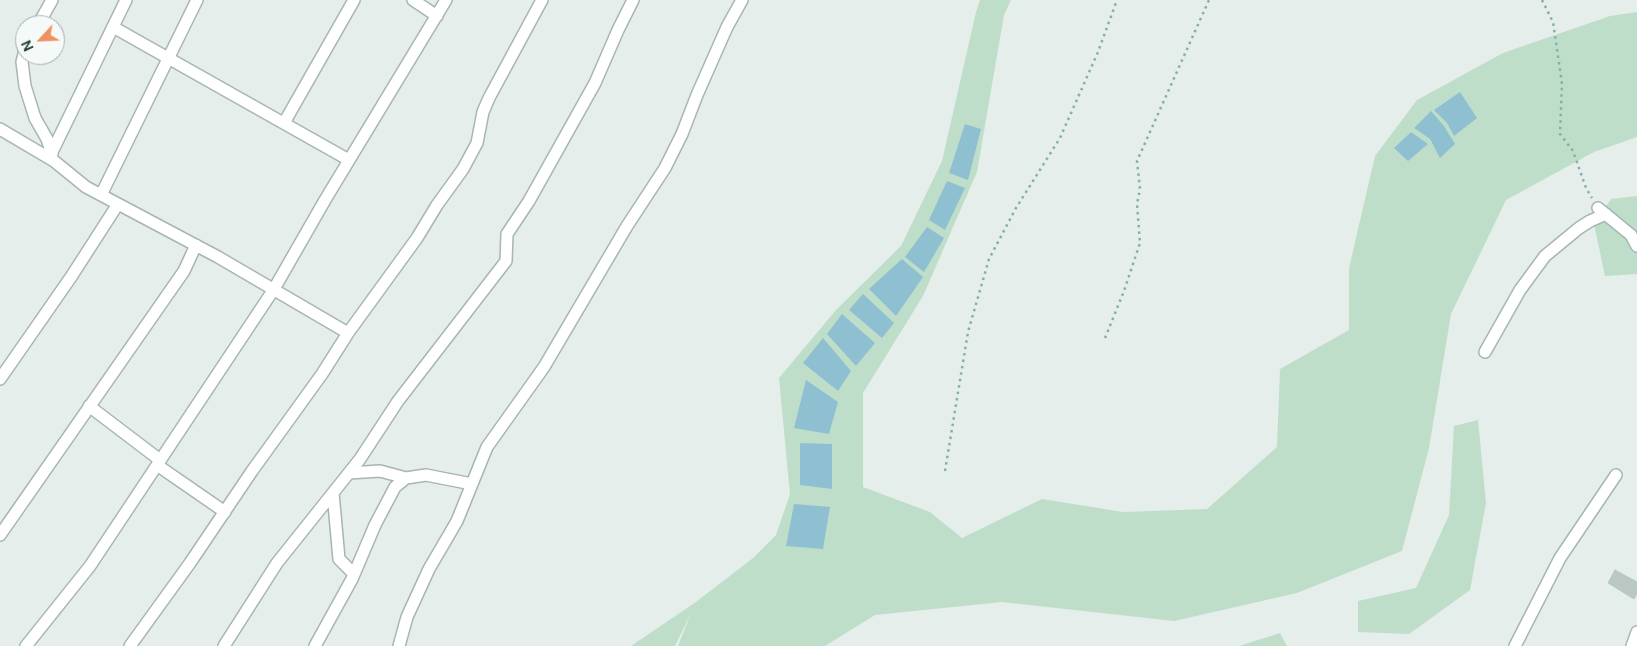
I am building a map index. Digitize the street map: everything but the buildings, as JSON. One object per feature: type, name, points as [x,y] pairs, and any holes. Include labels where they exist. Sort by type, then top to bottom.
[{"type":"street","points":[[44,15],[52,0]]},
{"type":"street","points":[[53,156],[126,0]]},
{"type":"street","points":[[101,195],[197,0]]},
{"type":"street","points":[[284,124],[354,0]]},
{"type":"street","points":[[412,0],[437,16]]},
{"type":"street","points":[[26,646],[90,566],[274,289],[349,160],[446,0]]},
{"type":"street","points":[[130,646],[417,238],[437,205],[463,169],[477,143],[483,112],[489,98],[542,0]]},
{"type":"street","points":[[224,646],[276,563],[349,473],[398,401],[506,261],[507,234],[529,201],[595,83],[633,0]]},
{"type":"street","points":[[399,646],[407,617],[429,569],[457,521],[487,447],[544,367],[627,226],[665,168],[682,134],[696,95],[726,27],[742,0]]},
{"type":"street","points":[[113,27],[349,160]]},
{"type":"street","points":[[22,65],[25,86],[32,110],[47,139],[53,156]]},
{"type":"street","points":[[0,130],[53,156],[86,187],[196,245],[348,334]]},
{"type":"street","points":[[0,379],[71,277],[118,204]]},
{"type":"street","points":[[1485,352],[1520,290],[1545,256],[1602,211],[1631,234],[1637,246]]},
{"type":"street","points":[[0,535],[184,271],[196,245]]},
{"type":"street","points":[[89,406],[158,462],[225,512]]},
{"type":"street","points":[[349,473],[380,471],[406,478],[426,475],[472,484]]},
{"type":"street","points":[[1515,646],[1560,558],[1616,475]]},
{"type":"street","points":[[315,646],[354,574],[375,525],[395,487],[406,478]]},
{"type":"street","points":[[333,493],[339,559],[354,574]]},
{"type":"street","points":[[1632,646],[1637,632]]},
{"type":"path","points":[[945,471],[968,332],[989,259],[1016,208],[1060,138],[1098,52],[1117,0]]},
{"type":"path","points":[[1105,338],[1124,292],[1140,243],[1137,204],[1140,189],[1138,161],[1209,0]]},
{"type":"path","points":[[1542,0],[1553,22],[1562,84],[1560,134],[1574,151],[1586,188],[1602,211]]},
{"type":"green space","points":[[980,0],[1011,0],[1004,15],[977,172],[923,296],[863,393],[863,487],[930,512],[962,538],[1042,499],[1123,512],[1207,509],[1277,447],[1280,369],[1349,330],[1349,268],[1375,156],[1417,100],[1503,53],[1610,16],[1637,12],[1637,137],[1594,152],[1506,200],[1451,314],[1429,448],[1402,551],[1297,593],[1174,621],[1002,602],[875,615],[825,646],[678,646],[691,613],[675,646],[631,646],[696,602],[753,558],[776,535],[790,494],[779,378],[836,310],[901,246],[942,161]]},
{"type":"green space","points":[[1637,196],[1637,274],[1605,276],[1594,224],[1611,199]]},
{"type":"green space","points":[[1478,420],[1486,503],[1470,590],[1409,634],[1358,632],[1358,601],[1416,588],[1449,515],[1454,426]]},
{"type":"green space","points":[[1280,633],[1287,646],[1239,646]]},
{"type":"water","points":[[1460,92],[1477,118],[1454,136],[1447,123],[1434,110]]},
{"type":"water","points":[[1431,111],[1444,126],[1455,144],[1440,158],[1430,139],[1414,128]]},
{"type":"water","points":[[965,124],[981,129],[968,180],[949,173]]},
{"type":"water","points":[[1411,132],[1428,144],[1408,161],[1394,148]]},
{"type":"water","points":[[947,181],[965,188],[945,230],[929,220]]},
{"type":"water","points":[[927,227],[944,238],[924,272],[905,257]]},
{"type":"water","points":[[902,259],[923,277],[896,316],[869,289]]},
{"type":"water","points":[[863,294],[894,323],[882,338],[849,310]]},
{"type":"water","points":[[842,314],[875,343],[856,366],[827,334]]},
{"type":"water","points":[[823,338],[851,371],[838,391],[803,363]]},
{"type":"water","points":[[806,380],[838,402],[829,434],[794,428]]},
{"type":"water","points":[[800,443],[832,444],[832,489],[800,485]]},
{"type":"water","points":[[794,504],[830,507],[823,549],[786,546]]}]
